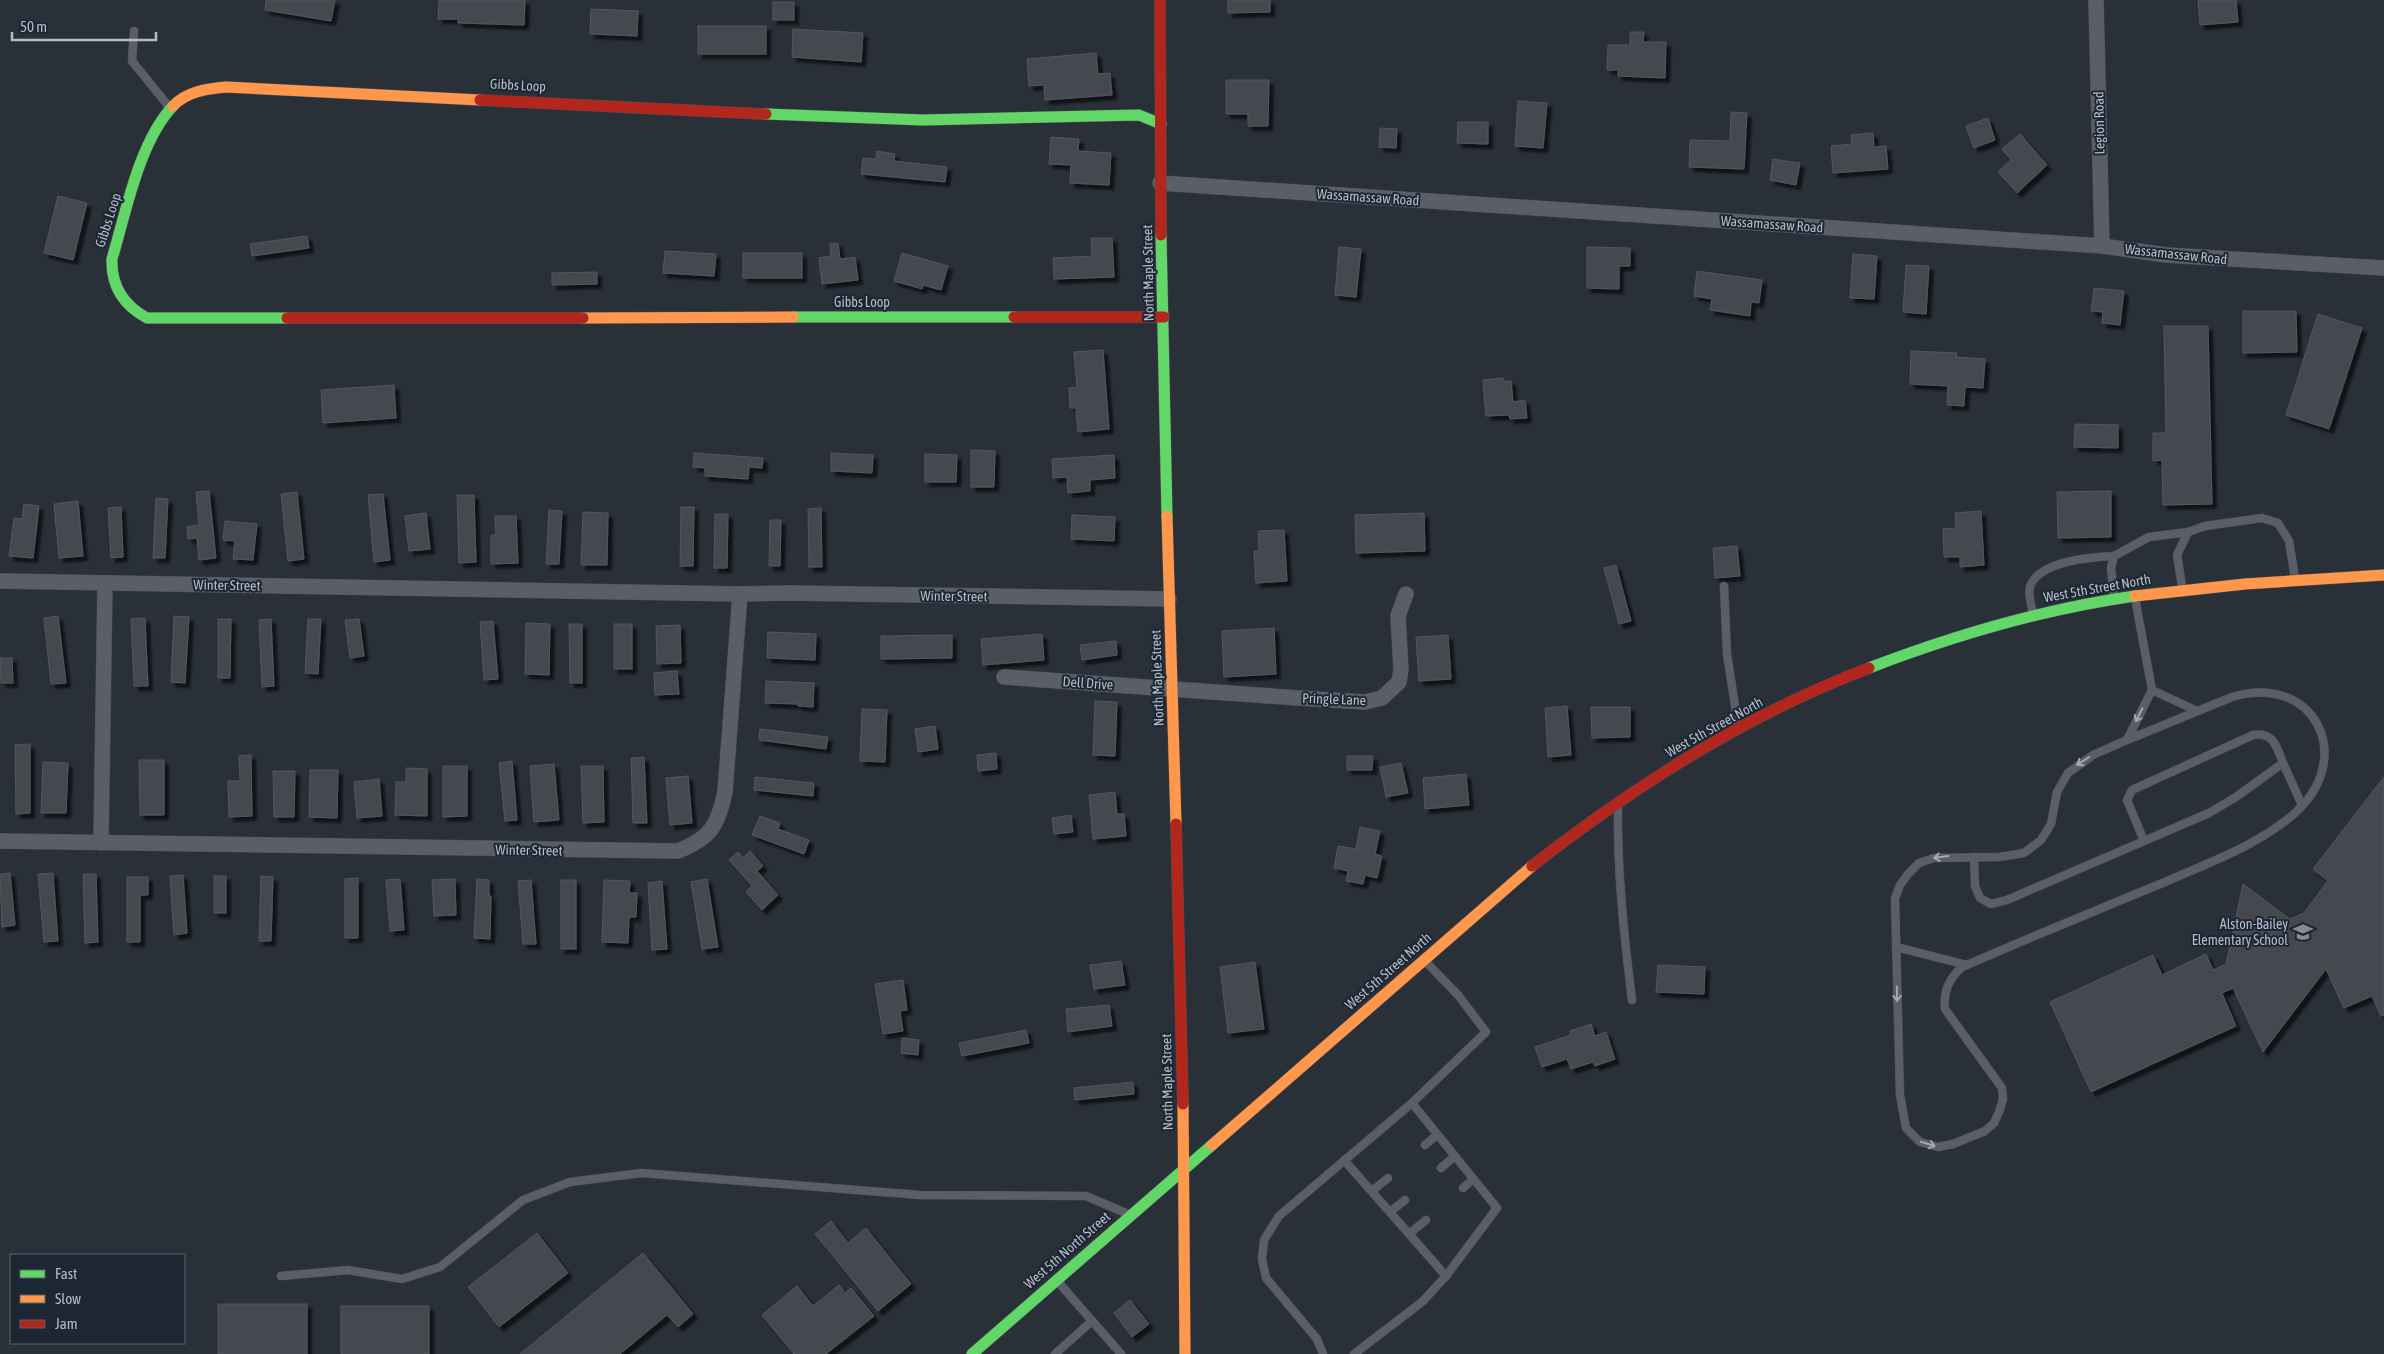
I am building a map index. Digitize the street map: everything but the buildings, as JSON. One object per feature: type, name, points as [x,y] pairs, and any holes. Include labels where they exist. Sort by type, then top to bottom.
[{"type":"street","name":"North Maple Street","points":[[1160,0],[1160,183],[1169,599],[1182,1008],[1185,1354]]},
{"type":"street","name":"Legion Road","points":[[2096,0],[2102,246]]},
{"type":"street","name":"Gibbs Loop","points":[[1161,124],[1139,115],[923,120],[728,112],[226,86],[193,93],[180,99],[170,108],[150,138],[112,259],[110,274],[119,294],[134,312],[147,318],[1164,318]]},
{"type":"street","name":"Wassamassaw Road","points":[[1160,183],[2102,246],[2166,255],[2384,268]]},
{"type":"street","name":"West 5th Street North","points":[[1182,1169],[1530,868],[1618,802],[1687,758],[1738,730],[1835,682],[1903,655],[2033,615],[2114,599],[2182,588],[2384,575]]},
{"type":"street","name":"Winter Street","points":[[0,581],[740,594],[789,593],[1169,599]]},
{"type":"street","points":[[102,843],[105,583]]},
{"type":"street","name":"Winter Street","points":[[0,841],[678,851],[698,843],[709,832],[720,814],[725,792],[740,594]]},
{"type":"street","name":"Pringle Lane","points":[[1173,690],[1365,702],[1382,698],[1399,682],[1401,669],[1398,616],[1406,594]]},
{"type":"street","name":"Dell Drive","points":[[1004,677],[1173,690]]},
{"type":"street","name":"West 5th North Street","points":[[972,1354],[1182,1169]]},
{"type":"lane","points":[[134,31],[132,61],[170,108]]},
{"type":"lane","points":[[2033,615],[2030,594],[2031,585],[2038,576],[2062,563],[2086,557],[2114,556],[2149,537],[2188,532],[2205,526],[2262,518],[2278,523],[2289,541],[2295,580]]},
{"type":"lane","points":[[2182,588],[2177,555],[2188,532]]},
{"type":"lane","points":[[2114,556],[2111,568],[2114,599]]},
{"type":"lane","points":[[1724,586],[1727,654],[1738,730]]},
{"type":"lane","points":[[2127,740],[2152,690],[2135,596]]},
{"type":"lane","points":[[2152,690],[2197,711]]},
{"type":"lane","points":[[2260,690],[2274,692],[2291,698],[2302,706],[2320,731],[2325,749],[2324,766],[2320,780],[2302,805],[2271,831],[2243,848],[1967,965],[1952,976],[1946,986],[1945,1009],[2002,1088],[2003,1099],[1994,1123],[1985,1131],[1953,1144],[1938,1147],[1929,1146],[1912,1136],[1906,1128],[1902,1113],[1895,899],[1900,885],[1919,864],[1934,858],[2014,856],[2034,846],[2051,824],[2057,792],[2068,772],[2093,755],[2197,711],[2232,697],[2260,690]]},
{"type":"lane","points":[[2144,841],[2128,800],[2128,794],[2138,787],[2253,735],[2261,734],[2272,739],[2302,805]]},
{"type":"lane","points":[[1974,857],[1976,892],[1985,902],[1996,904],[2224,805],[2283,763]]},
{"type":"lane","points":[[1618,802],[1621,917],[1632,1000]]},
{"type":"lane","points":[[1896,946],[1967,965]]},
{"type":"lane","points":[[1323,1354],[1317,1339],[1266,1278],[1262,1259],[1264,1240],[1279,1216],[1412,1103],[1486,1032],[1458,995],[1424,959]]},
{"type":"lane","points":[[1354,1354],[1422,1302],[1446,1276],[1497,1208],[1412,1103]]},
{"type":"lane","points":[[1425,1145],[1437,1135]]},
{"type":"lane","points":[[1441,1168],[1455,1156]]},
{"type":"lane","points":[[1344,1160],[1446,1276]]},
{"type":"lane","points":[[281,1276],[348,1270],[402,1278],[440,1266],[523,1200],[570,1182],[641,1172],[920,1195],[1086,1196],[1130,1215]]},
{"type":"lane","points":[[1372,1191],[1388,1178]]},
{"type":"lane","points":[[1463,1188],[1473,1179]]},
{"type":"lane","points":[[1390,1212],[1405,1200]]},
{"type":"lane","points":[[1409,1234],[1426,1220]]},
{"type":"lane","points":[[1056,1280],[1122,1354]]},
{"type":"lane","points":[[1055,1354],[1092,1321]]},
{"type":"traffic: fast","points":[[173,106],[151,138],[128,199],[112,259],[114,278],[120,294],[131,307],[147,318],[287,318]]},
{"type":"traffic: fast","points":[[766,114],[923,120],[1139,115],[1161,124]]},
{"type":"traffic: fast","points":[[1161,235],[1167,516]]},
{"type":"traffic: fast","points":[[793,317],[1014,317]]},
{"type":"traffic: fast","points":[[1869,668],[2000,624],[2067,608],[2135,596]]},
{"type":"traffic: fast","points":[[972,1354],[1212,1145]]},
{"type":"traffic: slow","points":[[173,106],[191,94],[226,87],[480,100]]},
{"type":"traffic: slow","points":[[583,318],[793,317]]},
{"type":"traffic: slow","points":[[1167,516],[1176,824]]},
{"type":"traffic: slow","points":[[2135,596],[2245,584],[2384,575]]},
{"type":"traffic: slow","points":[[1212,1145],[1532,866]]},
{"type":"traffic: slow","points":[[1183,1104],[1185,1354]]},
{"type":"traffic: jam","points":[[1160,0],[1161,235]]},
{"type":"traffic: jam","points":[[480,100],[766,114]]},
{"type":"traffic: jam","points":[[1014,317],[1164,317]]},
{"type":"traffic: jam","points":[[287,318],[583,318]]},
{"type":"traffic: jam","points":[[1532,866],[1611,808],[1693,754],[1779,707],[1869,668]]},
{"type":"traffic: jam","points":[[1176,824],[1183,1104]]},
{"type":"place","name":"Alston-Bailey Elementary School","points":[[2303,932]]}]
